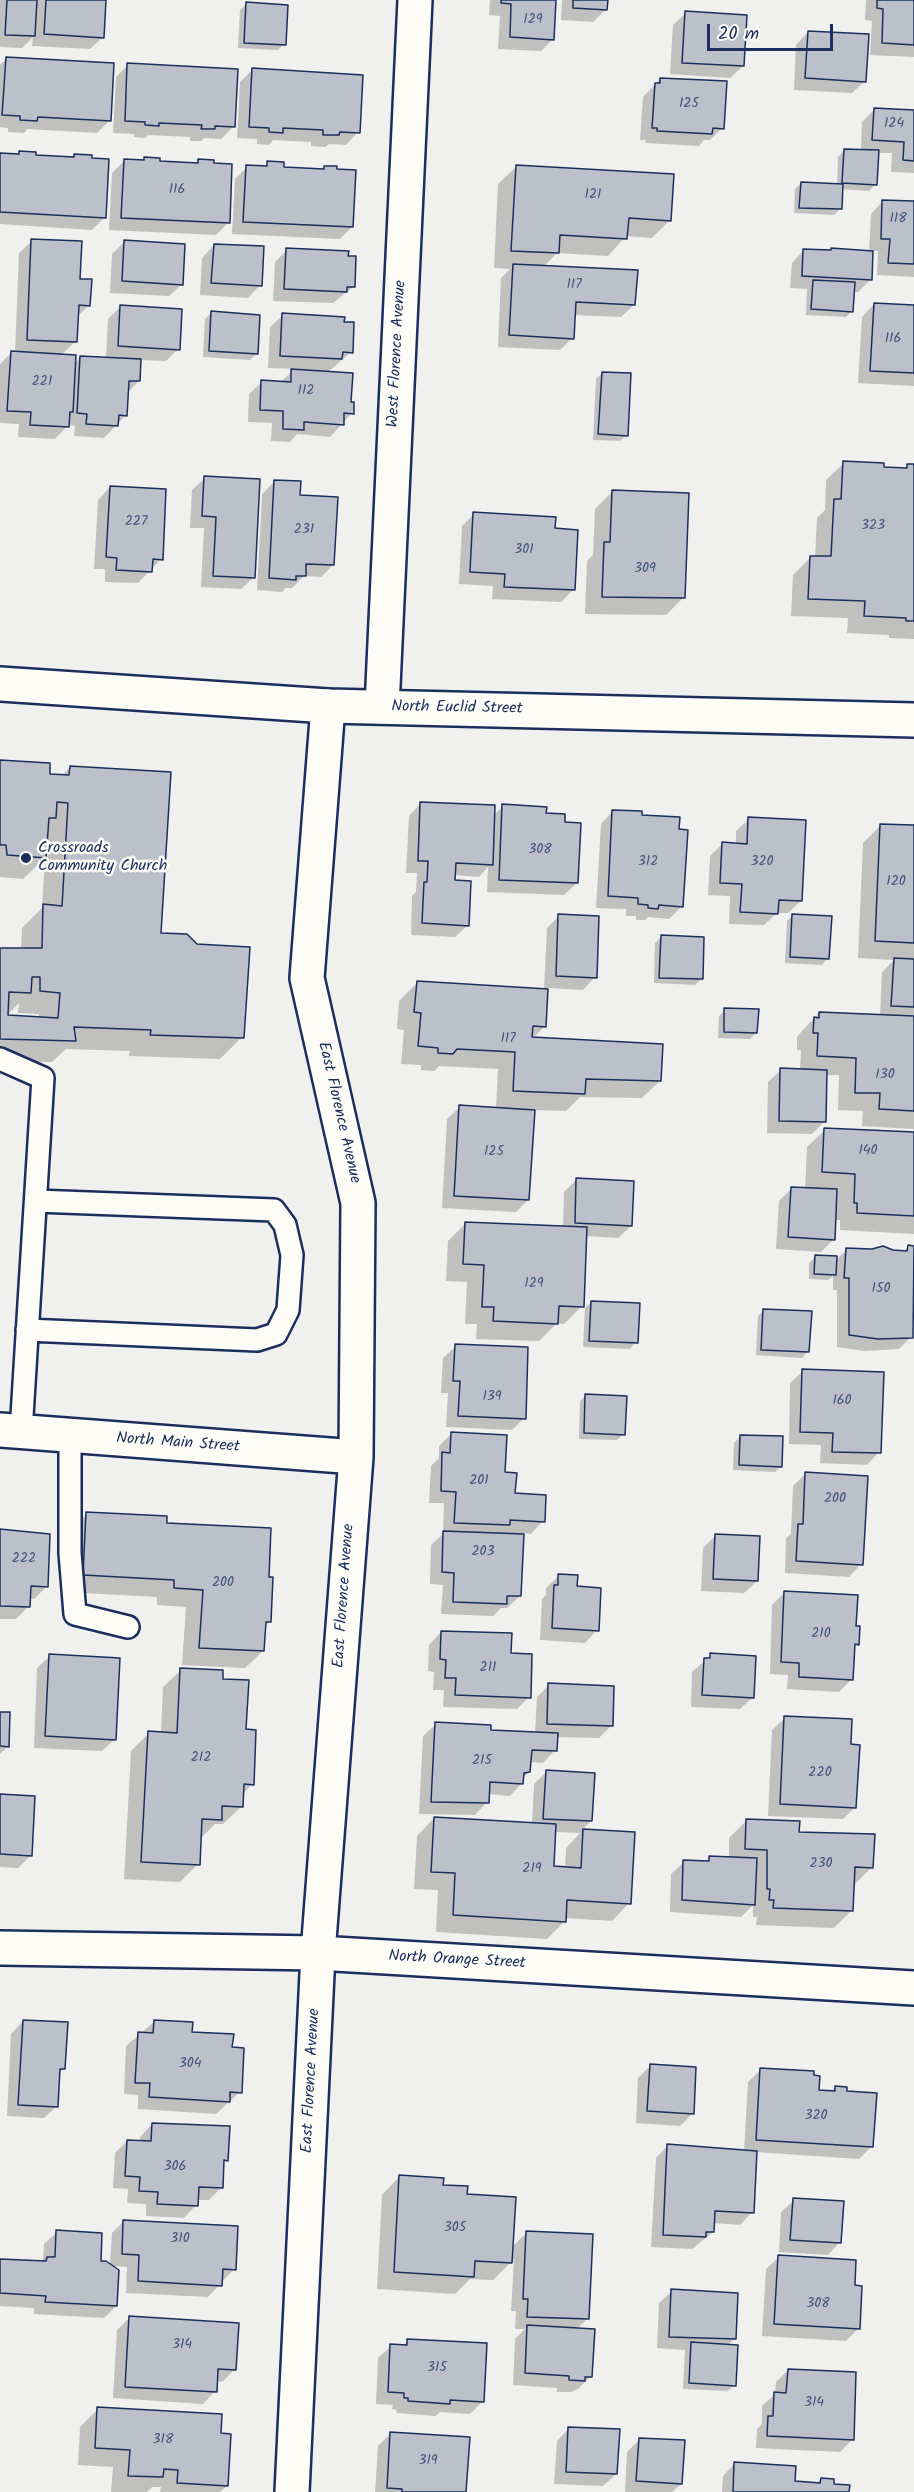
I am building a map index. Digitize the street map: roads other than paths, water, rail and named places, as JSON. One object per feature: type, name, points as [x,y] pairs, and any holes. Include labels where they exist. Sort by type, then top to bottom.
[{"type":"street","name":"West Florence Avenue","points":[[382,707],[415,0]]},
{"type":"street","name":"North Euclid Street","points":[[0,684],[328,706],[914,720]]},
{"type":"street","name":"East Florence Avenue","points":[[292,2492],[318,1953],[356,1457],[358,1203],[307,978],[328,706]]},
{"type":"street","name":"North Main Street","points":[[10,1431],[356,1457]]},
{"type":"street","name":"North Orange Street","points":[[0,1948],[318,1953],[914,1988]]},
{"type":"lane","points":[[0,1059],[43,1078],[27,1330],[10,1431]]},
{"type":"lane","points":[[27,1330],[257,1340],[276,1334],[288,1310],[291,1290],[292,1255],[285,1224],[274,1210],[36,1202]]},
{"type":"lane","points":[[70,1436],[70,1553],[75,1614],[128,1627]]},
{"type":"place","name":"Crossroads Community Church","points":[[26,858]]}]
